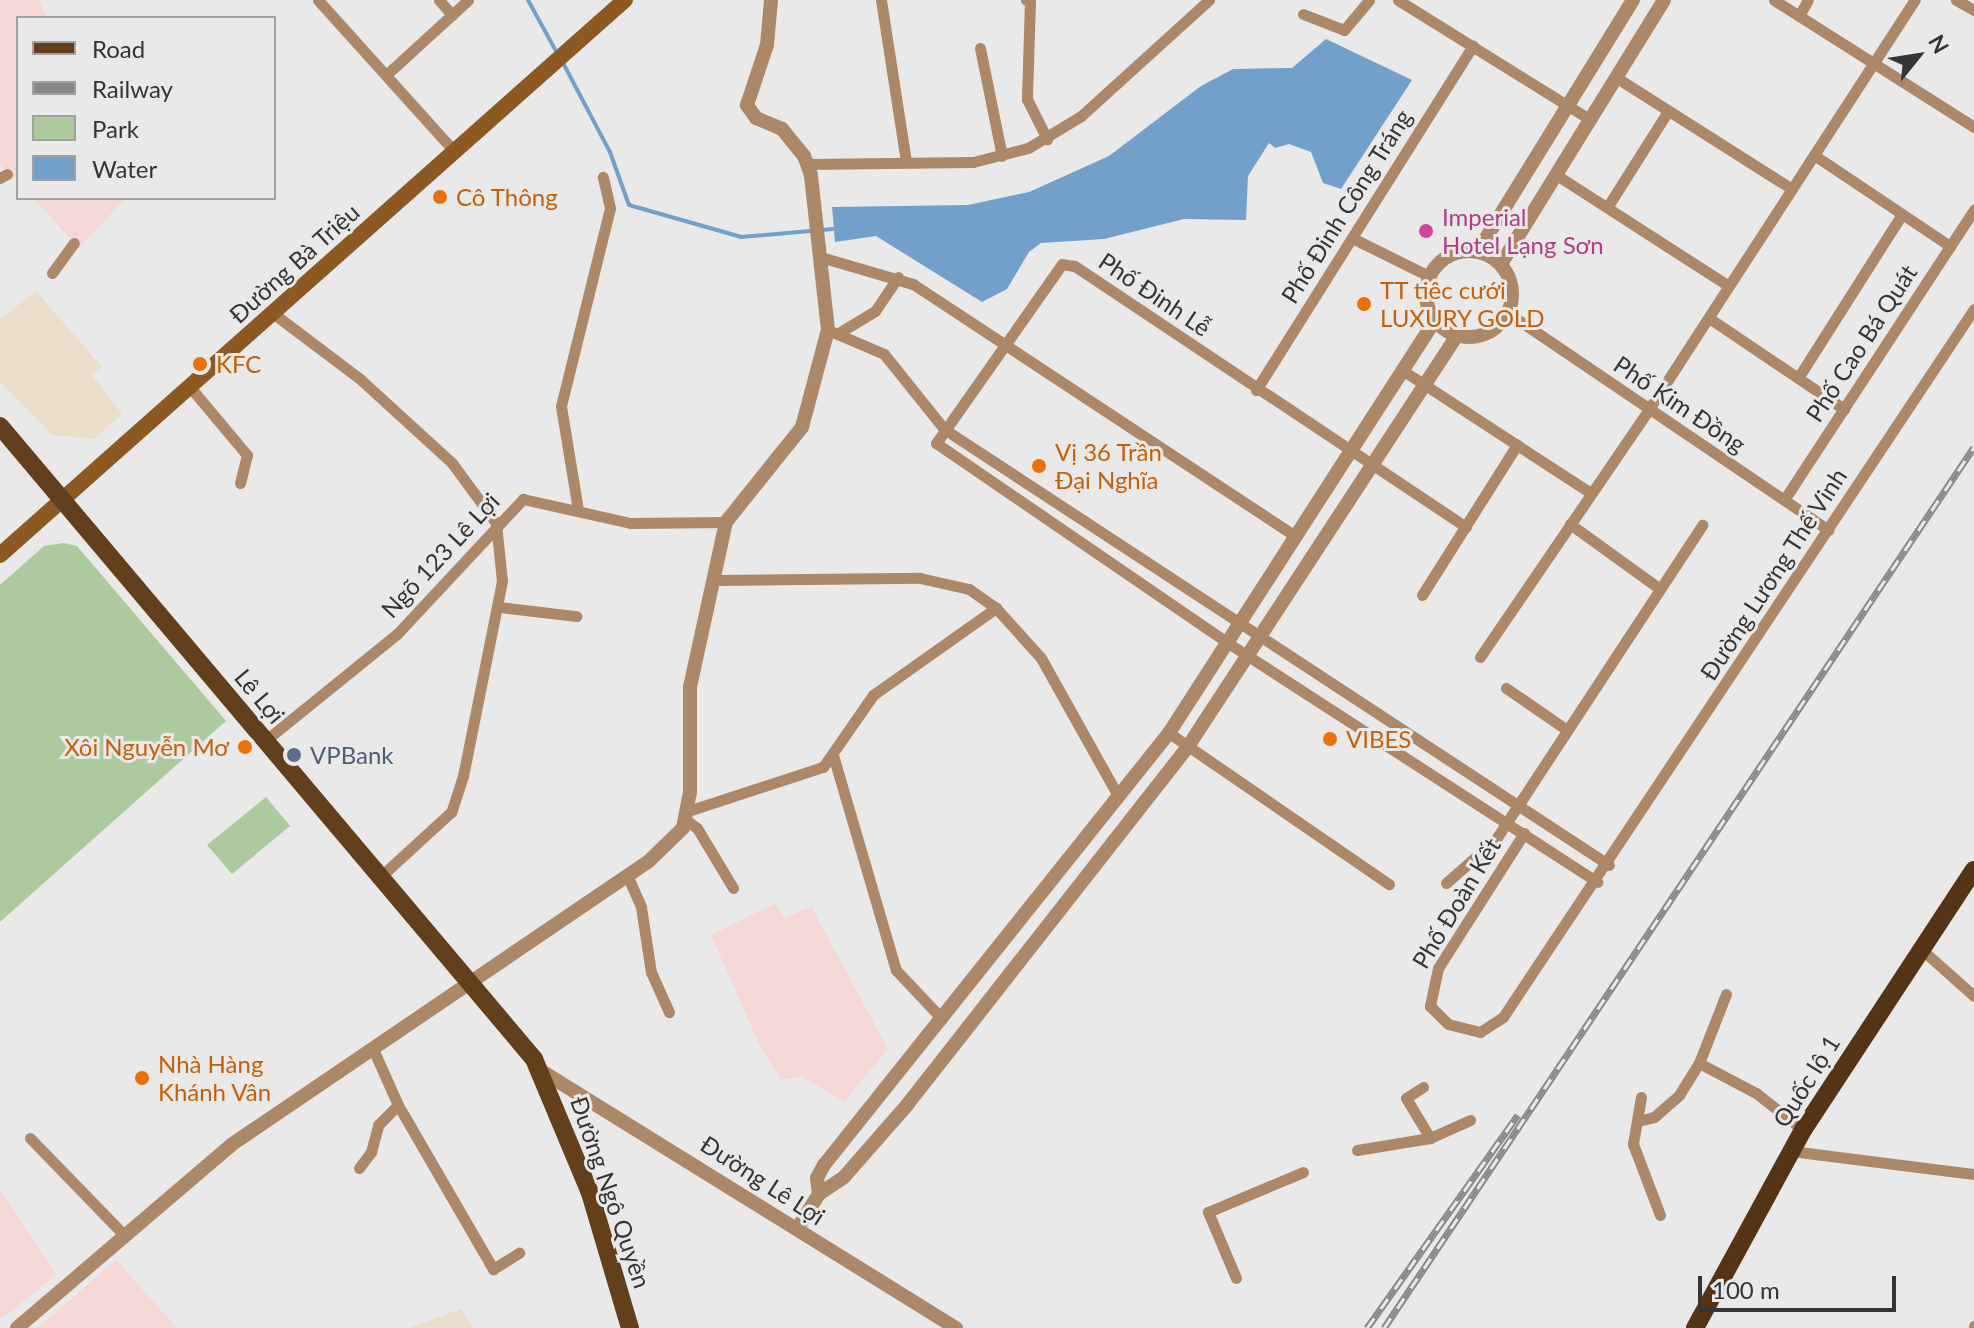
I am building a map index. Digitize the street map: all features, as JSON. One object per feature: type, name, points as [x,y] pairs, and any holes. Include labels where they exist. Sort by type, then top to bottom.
[{"type":"highway","name":"Quốc lộ 1","points":[[1695,1328],[1803,1130],[1974,870]]},
{"type":"main road","name":"Đường Bà Triệu","points":[[0,555],[625,0]]},
{"type":"main road","name":"Lê Lợi","points":[[0,426],[65,498],[380,877],[469,978],[543,1072]]},
{"type":"main road","name":"Đường Ngô Quyền","points":[[543,1072],[590,1193],[630,1328]]},
{"type":"street","points":[[318,0],[454,151]]},
{"type":"street","points":[[439,0],[452,15]]},
{"type":"street","points":[[386,75],[468,0]]},
{"type":"street","points":[[17,1328],[231,1145],[373,1049],[469,978],[666,848],[686,815],[690,687],[726,522],[802,427],[833,332],[822,242],[807,164],[782,129],[756,118],[747,105],[767,45],[771,0]]},
{"type":"street","points":[[881,0],[906,162]]},
{"type":"street","points":[[1026,0],[1030,1],[1027,99],[1047,139]]},
{"type":"street","points":[[807,164],[973,162],[1002,156],[1047,139],[1081,116],[1209,0]]},
{"type":"street","points":[[1303,14],[1344,30],[1369,0]]},
{"type":"street","points":[[1398,0],[1591,120]]},
{"type":"street","points":[[1478,251],[1633,0]]},
{"type":"street","points":[[1501,264],[1664,0]]},
{"type":"street","points":[[1774,0],[1974,127]]},
{"type":"street","points":[[1799,16],[1808,0]]},
{"type":"street","points":[[1480,657],[1649,409],[1915,0]]},
{"type":"street","points":[[1956,0],[1974,10]]},
{"type":"street","points":[[1622,17],[1645,31]]},
{"type":"street","name":"Phố Đinh Công Tráng","points":[[1256,390],[1473,46]]},
{"type":"street","points":[[980,48],[1002,156]]},
{"type":"street","points":[[1617,78],[1792,189]]},
{"type":"street","points":[[1608,206],[1668,111]]},
{"type":"street","points":[[1814,155],[1950,246]]},
{"type":"street","points":[[1558,176],[1729,286]]},
{"type":"street","points":[[578,510],[561,406],[610,208],[603,177]]},
{"type":"street","name":"Phố Cao Bá Quát","points":[[1784,500],[1974,210]]},
{"type":"street","points":[[1798,378],[1902,214]]},
{"type":"street","points":[[1352,238],[1429,276]]},
{"type":"street","points":[[52,273],[74,243]]},
{"type":"street","points":[[1478,251],[1501,264],[1512,288],[1508,313],[1493,331],[1457,336],[1435,321],[1426,299],[1429,276],[1449,255],[1478,251]]},
{"type":"street","points":[[824,258],[898,277],[1007,341],[1319,551]]},
{"type":"street","name":"Phố Đinh Lễ","points":[[1228,643],[938,447],[944,429],[1062,264],[1074,266],[1466,527]]},
{"type":"street","points":[[833,332],[875,311],[898,277]]},
{"type":"street","name":"Đường Lương Thế Vinh","points":[[1503,1017],[1609,865],[1974,309]]},
{"type":"street","name":"Phố Kim Đồng","points":[[1508,313],[1828,530]]},
{"type":"street","points":[[274,314],[359,378],[452,463],[496,523],[502,581],[499,607],[472,739],[451,812],[380,877]]},
{"type":"street","points":[[1709,318],[1844,409]]},
{"type":"street","points":[[819,1194],[817,1178],[824,1165],[1117,794],[1169,733],[1435,321]]},
{"type":"street","points":[[833,332],[884,354],[944,429],[1259,639],[1357,699],[1609,865]]},
{"type":"street","points":[[797,1229],[819,1194],[844,1177],[907,1105],[1187,748],[1319,551],[1457,336]]},
{"type":"street","points":[[1402,370],[1591,493]]},
{"type":"street","points":[[190,387],[247,455],[240,483]]},
{"type":"street","points":[[1422,595],[1517,445]]},
{"type":"street","name":"Ngõ 123 Lê Lợi","points":[[266,740],[397,634],[496,523],[523,499],[630,523],[726,522]]},
{"type":"street","points":[[1570,524],[1660,589]]},
{"type":"street","points":[[1446,883],[1489,847],[1702,525]]},
{"type":"street","points":[[715,580],[934,579],[969,589],[996,608],[1041,658],[1117,794]]},
{"type":"street","points":[[499,607],[576,616]]},
{"type":"street","points":[[686,815],[803,777],[833,755],[851,722],[892,679],[996,608]]},
{"type":"street","points":[[1228,643],[1597,882]]},
{"type":"street","points":[[1506,688],[1567,730]]},
{"type":"street","points":[[1346,717],[1357,699]]},
{"type":"street","points":[[1169,733],[1389,884]]},
{"type":"street","points":[[833,755],[896,970],[942,1019]]},
{"type":"street","points":[[1107,807],[1126,823]]},
{"type":"street","points":[[686,815],[733,888]]},
{"type":"street","name":"Phố Đoàn Kết","points":[[1503,1017],[1480,1032],[1448,1024],[1433,1013],[1429,996],[1438,968],[1524,833]]},
{"type":"street","points":[[627,875],[641,907],[651,972],[669,1012]]},
{"type":"street","points":[[1920,948],[1974,996]]},
{"type":"street","points":[[978,972],[999,987]]},
{"type":"street","points":[[1638,1121],[1654,1117],[1672,1102],[1699,1063],[1726,994]]},
{"type":"street","points":[[373,1049],[398,1105],[493,1269],[519,1253]]},
{"type":"street","points":[[1699,1063],[1756,1093],[1803,1130]]},
{"type":"street","name":"Đường Lê Lợi","points":[[543,1072],[956,1328]]},
{"type":"street","points":[[1423,1087],[1406,1098],[1430,1138]]},
{"type":"street","points":[[886,1090],[907,1105]]},
{"type":"street","points":[[1641,1097],[1633,1144],[1660,1215]]},
{"type":"street","points":[[359,1168],[371,1152],[378,1125],[398,1105]]},
{"type":"street","points":[[1357,1150],[1430,1138],[1470,1120]]},
{"type":"street","points":[[30,1138],[124,1235]]},
{"type":"street","points":[[1791,1151],[1974,1174]]},
{"type":"street","points":[[1236,1278],[1208,1212],[1303,1172]]},
{"type":"shaded area","points":[[0,0],[38,0],[47,16],[16,16],[16,179],[0,165]]},
{"type":"shaded area","points":[[35,200],[124,200],[79,248]]},
{"type":"shaded area","points":[[36,291],[102,367],[92,375],[122,414],[94,439],[52,435],[0,382],[0,319]]},
{"type":"shaded area","points":[[776,903],[784,919],[811,906],[888,1049],[844,1102],[801,1076],[781,1080],[761,1048],[711,935]]},
{"type":"shaded area","points":[[0,1189],[56,1275],[0,1320]]},
{"type":"shaded area","points":[[116,1260],[177,1328],[38,1328]]},
{"type":"shaded area","points":[[461,1309],[473,1328],[409,1328]]},
{"type":"green space","points":[[64,543],[77,546],[226,721],[0,922],[0,585],[44,546]]},
{"type":"green space","points":[[266,797],[290,826],[232,874],[207,845]]},
{"type":"water","points":[[1326,39],[1412,80],[1341,189],[1323,183],[1311,152],[1289,144],[1275,148],[1269,143],[1248,176],[1246,220],[1184,219],[1104,239],[1041,243],[1029,252],[1007,289],[982,302],[876,236],[835,242],[832,207],[968,205],[1029,192],[1109,156],[1201,86],[1233,69],[1292,68]]},
{"type":"waterway","points":[[528,0],[557,53]]},
{"type":"waterway","points":[[562,61],[610,152],[629,205],[741,237],[833,229]]},
{"type":"railway","points":[[1384,1328],[1974,447]]},
{"type":"railway","points":[[1367,1328],[1518,1115]]},
{"type":"place","name":"Cô Thông","points":[[440,197]]},
{"type":"place","name":"Imperial Hotel Lạng Sơn","points":[[1426,231]]},
{"type":"place","name":"TT tiêc cưới LUXURY GOLD","points":[[1364,304]]},
{"type":"place","name":"KFC","points":[[200,364]]},
{"type":"place","name":"Vị 36 Trần Đại Nghĩa","points":[[1039,466]]},
{"type":"place","name":"VIBES","points":[[1330,739]]},
{"type":"place","name":"Xôi Nguyễn Mơ","points":[[245,747]]},
{"type":"place","name":"VPBank","points":[[294,755]]},
{"type":"place","name":"Nhà Hàng Khánh Vân","points":[[142,1078]]}]
